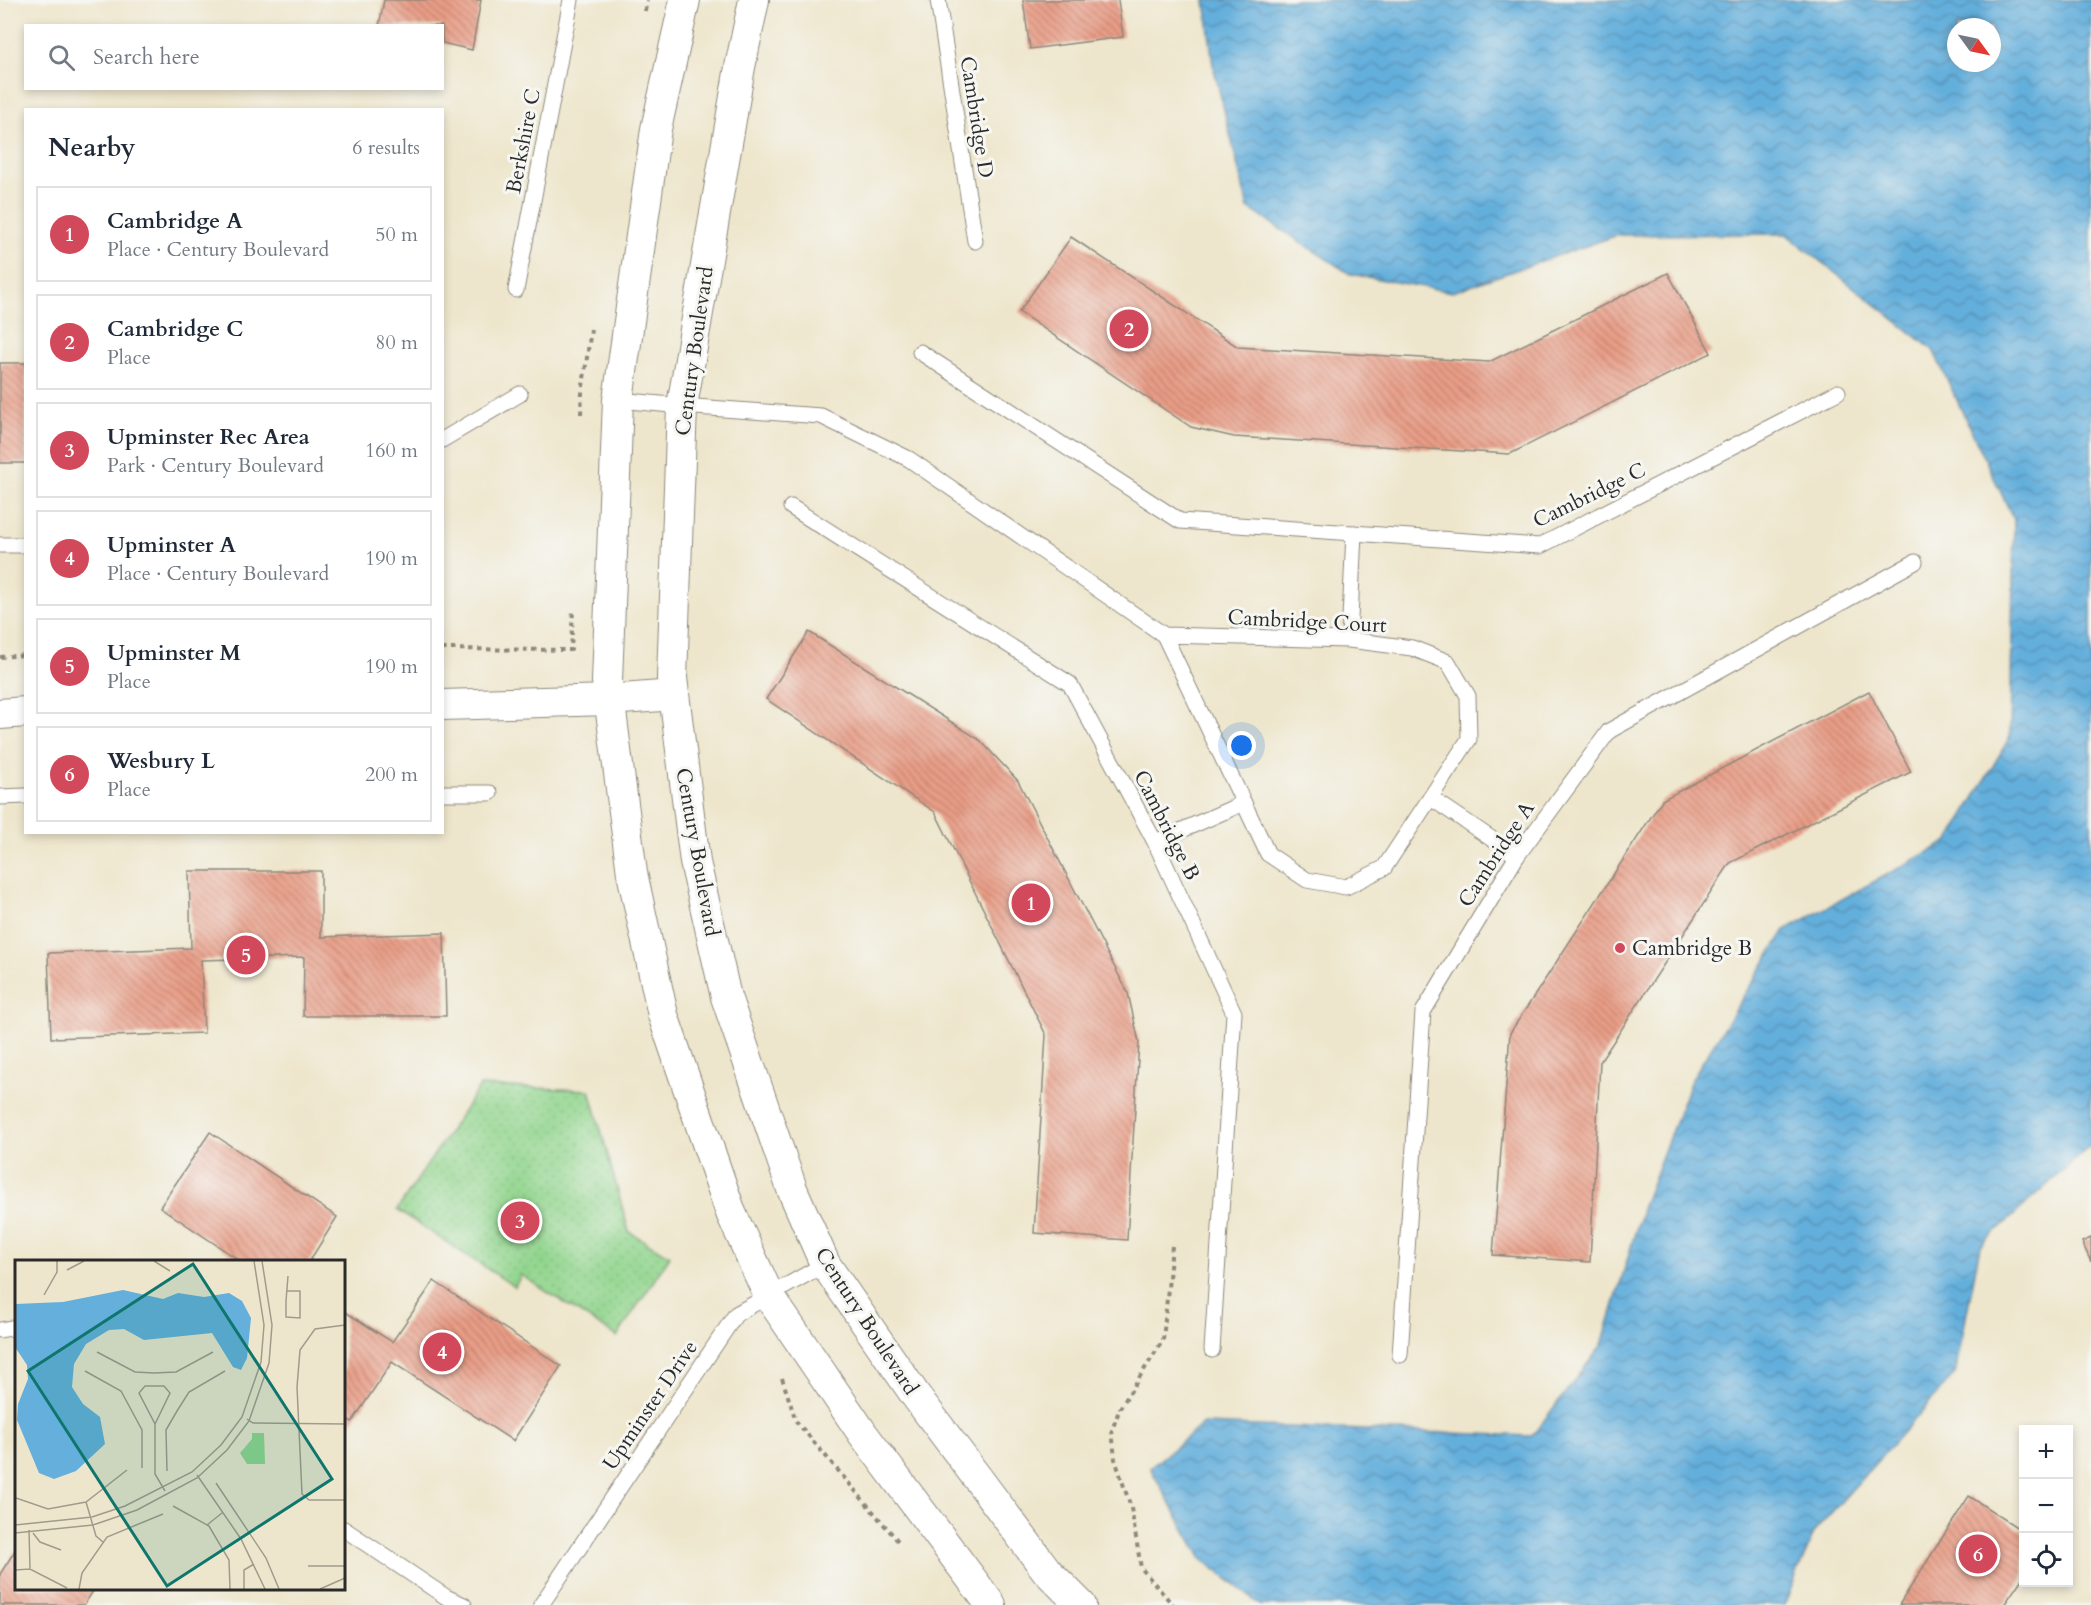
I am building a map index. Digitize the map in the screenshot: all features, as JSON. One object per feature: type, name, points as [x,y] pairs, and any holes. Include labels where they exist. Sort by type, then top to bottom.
[{"type":"street","points":[[685,0],[656,129],[618,400],[607,681],[632,873],[663,1015],[732,1213],[769,1296],[863,1434],[991,1605]]},
{"type":"street","name":"Century Boulevard","points":[[754,0],[740,67],[682,406],[672,678],[695,862],[726,997],[792,1189],[825,1264],[916,1396],[1033,1553],[1047,1571],[1081,1605]]},
{"type":"street","points":[[444,705],[609,700],[674,695]]},
{"type":"street","points":[[0,714],[24,712]]},
{"type":"lane","name":"Berkshire C","points":[[516,290],[571,0]]},
{"type":"lane","name":"Cambridge D","points":[[938,0],[975,241]]},
{"type":"lane","name":"Cambridge C","points":[[920,352],[1180,521],[1540,546],[1838,392]]},
{"type":"lane","points":[[444,439],[520,394]]},
{"type":"lane","name":"Cambridge Court","points":[[618,400],[821,416],[909,459],[1164,635],[1268,854],[1307,880],[1346,887],[1384,868],[1469,740],[1468,696],[1448,663],[1412,648],[1349,640],[1164,635]]},
{"type":"lane","name":"Cambridge B","points":[[791,507],[1070,684],[1155,842],[1234,1013],[1212,1350]]},
{"type":"lane","points":[[1349,640],[1354,533]]},
{"type":"lane","points":[[0,545],[24,545]]},
{"type":"lane","name":"Cambridge A","points":[[1400,1354],[1423,1012],[1517,856],[1609,731],[1916,561]]},
{"type":"lane","points":[[444,793],[490,793]]},
{"type":"lane","points":[[0,797],[24,796]]},
{"type":"lane","points":[[1431,798],[1517,856]]},
{"type":"lane","points":[[1155,842],[1244,803]]},
{"type":"lane","name":"Upminster Drive","points":[[541,1605],[736,1314],[825,1264]]},
{"type":"lane","points":[[0,1330],[15,1327]]},
{"type":"lane","points":[[345,1530],[446,1597],[464,1605]]},
{"type":"path","points":[[444,649],[571,650]]},
{"type":"path","points":[[0,657],[24,656]]},
{"type":"path","points":[[1172,1246],[1163,1340],[1120,1408],[1112,1430],[1115,1459],[1131,1508],[1141,1568],[1173,1605]]},
{"type":"path","points":[[782,1377],[796,1421],[899,1543]]},
{"type":"green space","points":[[480,1086],[590,1090],[629,1232],[670,1256],[617,1337],[521,1275],[515,1287],[397,1210]]},
{"type":"water","points":[[1205,0],[2091,0],[2091,1145],[1980,1246],[1955,1374],[1815,1531],[1784,1605],[1260,1605],[1202,1559],[1150,1468],[1203,1424],[1532,1436],[1602,1345],[1643,1206],[1691,1080],[1785,930],[1949,841],[2010,737],[2014,520],[1933,350],[1786,234],[1618,235],[1452,292],[1350,274],[1248,208],[1213,65]]},
{"type":"building","points":[[384,0],[481,0],[472,50],[444,43],[444,24],[379,24]]},
{"type":"building","points":[[1023,0],[1118,0],[1123,37],[1030,49]]},
{"type":"building","points":[[1071,237],[1238,347],[1489,362],[1668,273],[1711,353],[1510,454],[1234,437],[1191,427],[1019,312]]},
{"type":"building","points":[[0,363],[24,363],[24,463],[0,463]]},
{"type":"building","points":[[809,632],[980,740],[1018,781],[1128,993],[1139,1042],[1127,1240],[1034,1233],[1046,1035],[935,812],[766,699]]},
{"type":"building","name":"Cambridge B","points":[[1869,691],[1911,772],[1730,863],[1600,1062],[1590,1262],[1493,1255],[1510,1033],[1662,800]]},
{"type":"building","points":[[189,871],[321,871],[321,937],[444,933],[446,1016],[303,1016],[304,957],[201,960],[204,1033],[51,1038],[48,953],[191,948]]},
{"type":"building","points":[[210,1132],[337,1217],[310,1260],[239,1260],[160,1207]]},
{"type":"building","points":[[2091,1238],[2091,1262],[2082,1242]]},
{"type":"building","points":[[434,1281],[561,1366],[513,1441],[392,1362],[352,1422],[345,1418],[345,1312],[392,1342]]},
{"type":"building","points":[[1969,1496],[2019,1529],[2019,1583],[2004,1605],[1899,1605]]},
{"type":"building","points":[[15,1551],[15,1590],[94,1590],[84,1605],[0,1605],[0,1574]]},
{"type":"place","name":"Cambridge C","points":[[1129,329]]},
{"type":"place","name":"Cambridge A","points":[[1031,903]]},
{"type":"place","name":"Cambridge B","points":[[1620,948]]},
{"type":"place","name":"Upminster M","points":[[246,955]]},
{"type":"place","name":"Upminster Rec Area","points":[[520,1221]]},
{"type":"place","name":"Upminster A","points":[[442,1352]]},
{"type":"place","name":"Wesbury L","points":[[1978,1554]]}]
